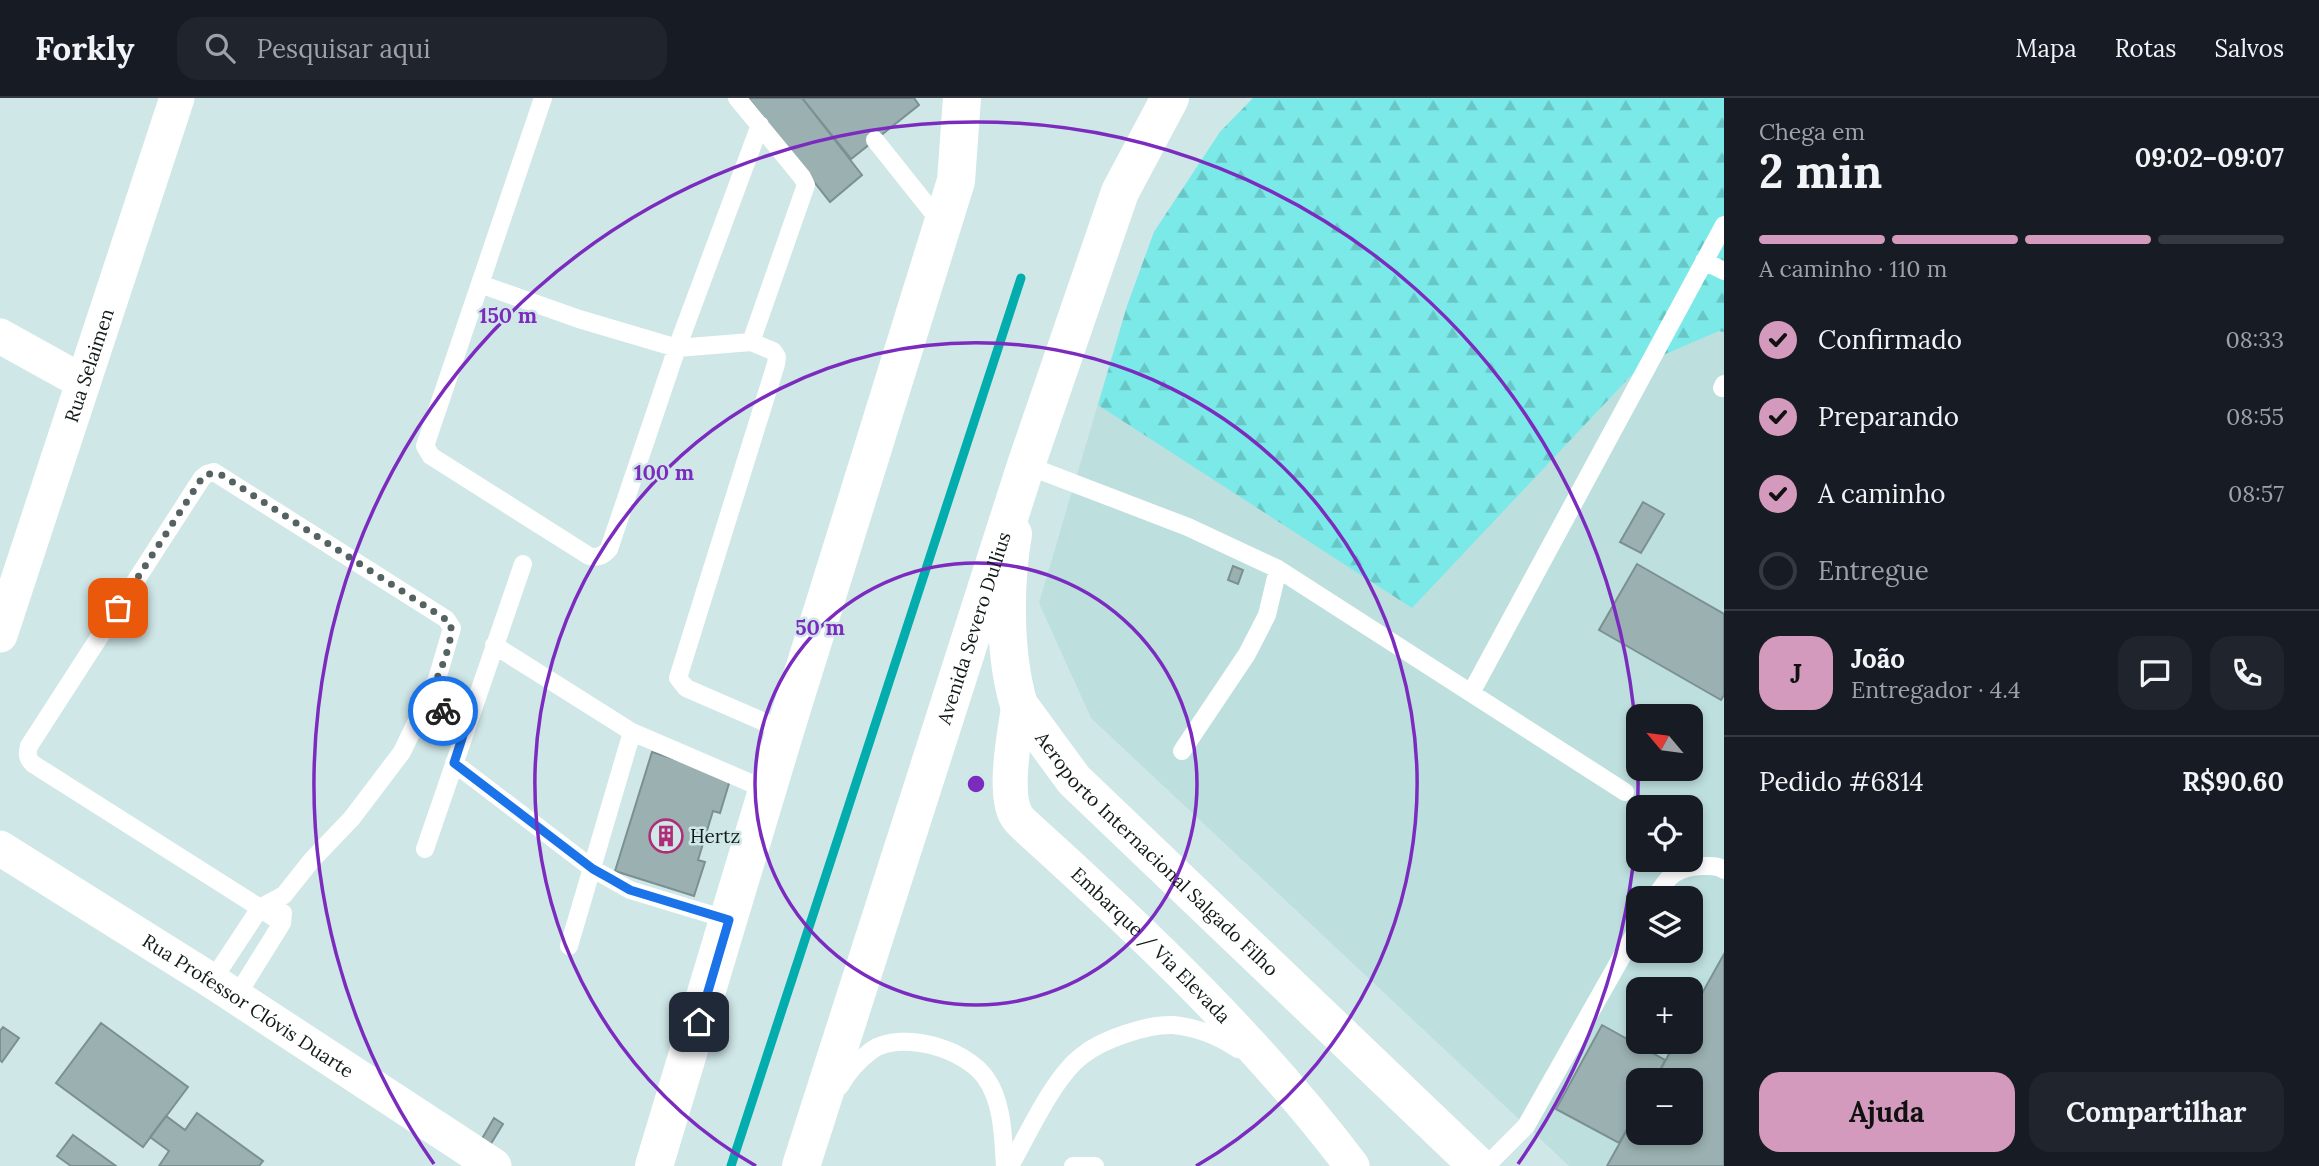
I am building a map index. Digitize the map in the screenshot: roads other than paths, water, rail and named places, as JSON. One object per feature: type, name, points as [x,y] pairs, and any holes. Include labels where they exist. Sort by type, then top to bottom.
[{"type":"main road","points":[[654,1166],[785,730],[956,181],[962,98]]},
{"type":"main road","name":"Avenida Severo Dullius","points":[[806,1150],[1026,465],[1120,192],[1170,98]]},
{"type":"main road","name":"Aeroporto Internacional Salgado Filho","points":[[1026,465],[1007,566],[1010,665],[1019,705],[1074,780],[1478,1166]]},
{"type":"street","name":"Rua Selaimen","points":[[0,635],[177,98]]},
{"type":"street","points":[[0,337],[83,382]]},
{"type":"street","name":"Embarque / Via Elevada","points":[[1019,705],[1011,751],[1011,799],[1016,815],[1164,953],[1279,1077],[1349,1163]]},
{"type":"street","name":"Rua Professor Clóvis Duarte","points":[[0,848],[224,989],[494,1166]]},
{"type":"lane","points":[[543,98],[426,440],[427,452],[589,556],[597,558],[604,555],[608,549],[677,348],[761,125]]},
{"type":"lane","points":[[737,98],[806,185],[751,342]]},
{"type":"lane","points":[[875,139],[942,224]]},
{"type":"lane","points":[[1471,694],[1724,225]]},
{"type":"lane","points":[[1704,261],[1724,271]]},
{"type":"lane","points":[[480,284],[579,319],[677,348],[751,342],[774,351],[776,364],[678,678],[685,688],[785,730]]},
{"type":"lane","points":[[1026,465],[1188,527],[1278,569],[1625,792]]},
{"type":"lane","points":[[224,989],[260,908],[284,895],[352,818],[402,752],[437,679],[452,633],[450,622],[220,474],[207,474],[36,735],[27,753],[28,759],[33,764],[260,908],[282,923]]},
{"type":"lane","points":[[425,849],[523,564]]},
{"type":"lane","points":[[1182,751],[1247,654],[1267,615],[1278,569]]},
{"type":"lane","points":[[494,645],[632,732],[767,790]]},
{"type":"lane","points":[[426,701],[466,726]]},
{"type":"lane","points":[[569,946],[632,732]]},
{"type":"lane","points":[[454,763],[593,869],[630,890],[729,920]]},
{"type":"lane","points":[[1662,886],[1683,866],[1722,863]]},
{"type":"lane","points":[[224,989],[282,923],[284,895]]},
{"type":"lane","points":[[1486,1166],[1526,1126],[1626,949]]},
{"type":"lane","points":[[1008,1166],[1059,1081],[1083,1055],[1126,1032],[1173,1025],[1221,1038],[1279,1077]]},
{"type":"lane","points":[[806,1150],[846,1075],[873,1049],[896,1042],[925,1044],[964,1056],[986,1078],[1002,1116],[1008,1166]]},
{"type":"lane","points":[[1073,1166],[1095,1166]]},
{"type":"waterway","points":[[731,1166],[1021,278]]},
{"type":"place","name":"Hertz","points":[[666,836]]}]
